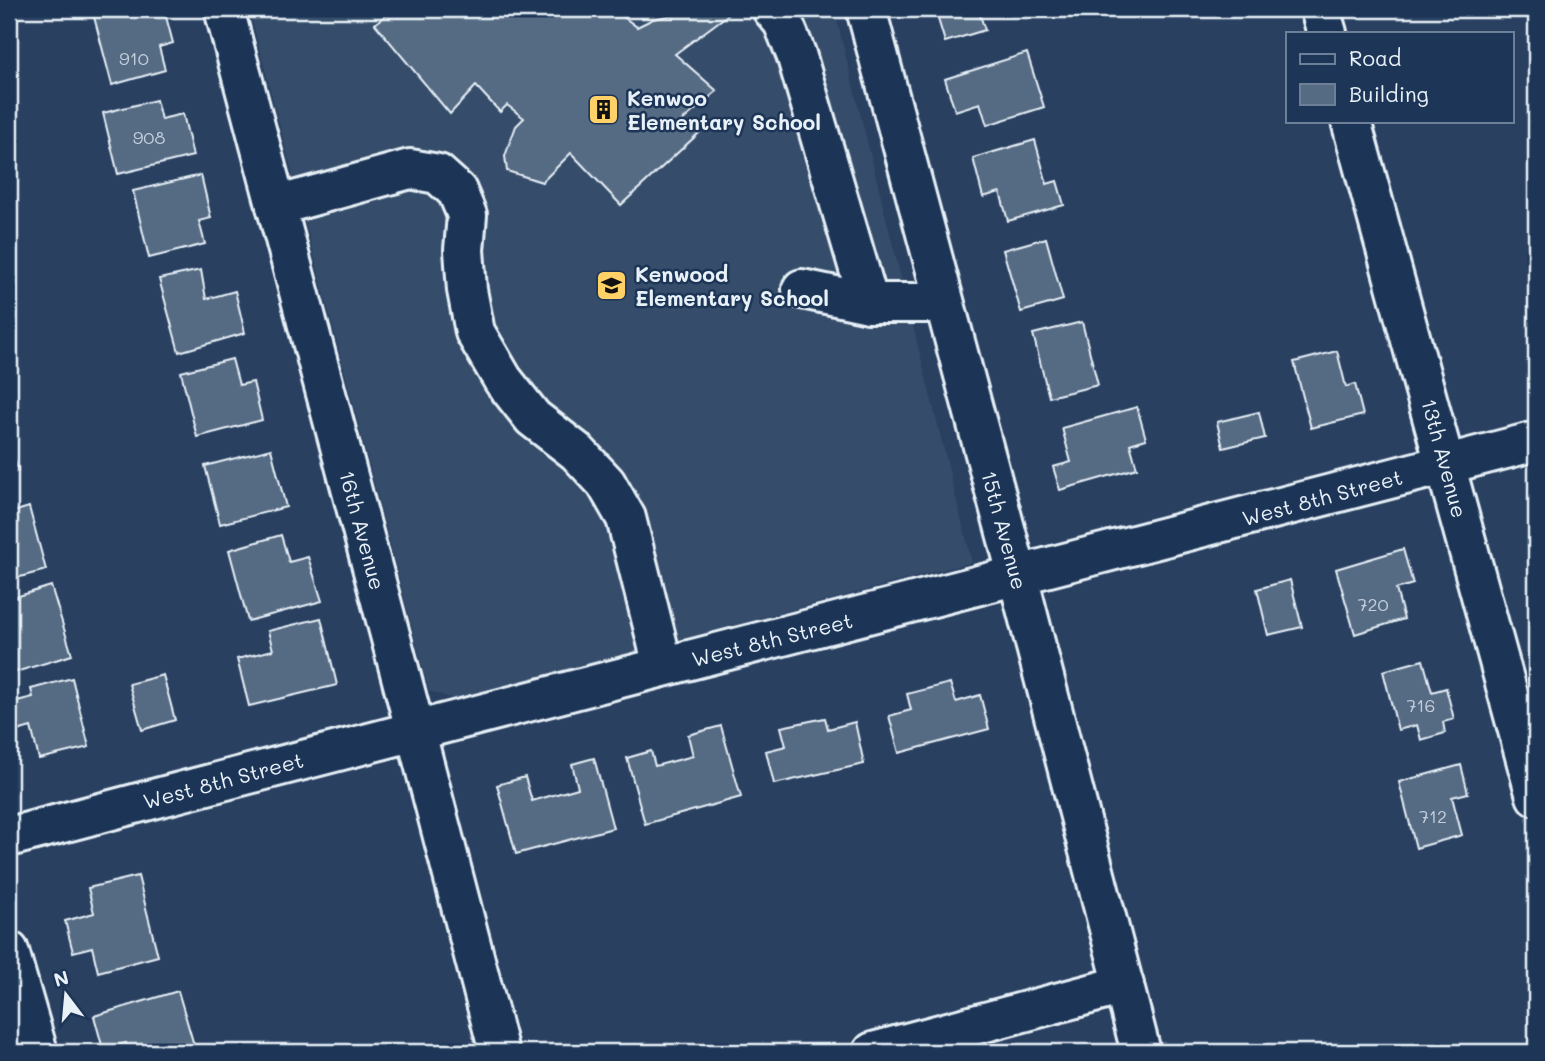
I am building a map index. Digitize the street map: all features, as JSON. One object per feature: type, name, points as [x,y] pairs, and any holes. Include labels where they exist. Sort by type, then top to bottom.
[{"type":"street","name":"16th Avenue","points":[[224,9],[499,1052]]},
{"type":"street","points":[[772,9],[783,22],[796,54],[869,303]]},
{"type":"street","name":"15th Avenue","points":[[866,9],[1018,577],[1141,1052]]},
{"type":"street","points":[[1320,9],[1327,32]]},
{"type":"street","name":"13th Avenue","points":[[1351,122],[1536,796]]},
{"type":"street","points":[[276,206],[411,169],[438,174],[457,191],[467,215],[464,250],[467,290],[475,332],[503,380],[533,418],[577,452],[606,483],[620,506],[626,518],[663,666]]},
{"type":"street","points":[[802,289],[869,303],[944,303]]},
{"type":"street","name":"West 8th Street","points":[[9,836],[1536,441]]},
{"type":"street","points":[[9,951],[38,1052]]},
{"type":"street","points":[[873,1052],[1124,985]]},
{"type":"shaded area","name":"Kenwood Elementary School","points":[[249,9],[834,9],[972,562],[454,699],[429,691]]},
{"type":"building","points":[[109,9],[164,9],[173,43],[159,47],[165,70],[112,85],[93,13]]},
{"type":"building","name":"Kenwoo Elementary School","points":[[394,9],[628,9],[621,15],[637,27],[653,19],[694,11],[721,10],[729,14],[675,54],[717,91],[682,121],[699,133],[621,205],[571,153],[542,182],[507,171],[505,156],[516,126],[524,118],[507,105],[500,112],[476,86],[450,114],[375,24]]},
{"type":"building","points":[[935,9],[1000,9],[980,15],[985,30],[945,42]]},
{"type":"building","points":[[1027,53],[1044,107],[987,125],[980,103],[955,111],[945,79]]},
{"type":"building","points":[[156,100],[161,119],[183,114],[193,156],[118,174],[103,113]]},
{"type":"building","points":[[1035,140],[1047,184],[1057,181],[1064,205],[1008,221],[1000,192],[983,197],[973,158]]},
{"type":"building","points":[[201,175],[211,218],[199,221],[205,244],[149,258],[133,191]]},
{"type":"building","points":[[1046,238],[1063,300],[1021,312],[1003,250]]},
{"type":"building","points":[[201,270],[206,299],[235,291],[245,333],[179,352],[159,279]]},
{"type":"building","points":[[1082,322],[1098,385],[1049,397],[1033,334]]},
{"type":"building","points":[[1337,351],[1346,387],[1355,384],[1363,415],[1311,428],[1294,362]]},
{"type":"building","points":[[232,359],[239,385],[253,382],[262,420],[197,437],[181,372]]},
{"type":"building","points":[[1137,407],[1146,439],[1130,444],[1137,468],[1060,490],[1053,467],[1071,462],[1062,428]]},
{"type":"building","points":[[1259,412],[1265,438],[1223,448],[1217,422]]},
{"type":"building","points":[[9,436],[18,471],[9,474]]},
{"type":"building","points":[[271,449],[286,507],[220,524],[205,466]]},
{"type":"building","points":[[29,507],[46,570],[9,580],[9,510],[10,513]]},
{"type":"building","points":[[281,535],[289,562],[308,557],[322,601],[248,621],[229,550]]},
{"type":"building","points":[[1403,549],[1413,584],[1396,589],[1404,619],[1355,634],[1336,569]]},
{"type":"building","points":[[1290,580],[1302,627],[1268,635],[1257,589]]},
{"type":"building","points":[[51,586],[72,655],[9,674],[9,643],[12,642],[9,631],[9,599]]},
{"type":"building","points":[[321,618],[337,685],[249,706],[237,659],[273,650],[268,631]]},
{"type":"building","points":[[1423,660],[1432,692],[1446,688],[1454,719],[1443,722],[1445,733],[1421,740],[1417,725],[1398,730],[1383,671]]},
{"type":"building","points":[[163,675],[175,720],[142,730],[129,684]]},
{"type":"building","points":[[72,678],[89,747],[39,759],[31,727],[14,732],[9,703],[33,697],[31,689]]},
{"type":"building","points":[[950,683],[956,702],[980,695],[989,729],[899,753],[889,716],[911,710],[907,694]]},
{"type":"building","points":[[825,718],[828,729],[855,722],[864,764],[774,784],[766,751],[786,746],[781,727]]},
{"type":"building","points":[[721,726],[741,797],[645,824],[627,758],[651,751],[655,766],[693,756],[688,735]]},
{"type":"building","points":[[594,758],[613,828],[516,854],[497,785],[525,777],[532,801],[578,788],[572,764]]},
{"type":"building","points":[[1461,765],[1468,793],[1452,797],[1462,835],[1416,848],[1399,782]]},
{"type":"building","points":[[138,876],[158,956],[98,972],[92,947],[73,952],[65,921],[94,913],[88,888]]},
{"type":"building","points":[[178,991],[196,1052],[129,1052],[126,1043],[103,1049],[94,1016]]},
{"type":"place","name":"Kenwoo Elementary School","points":[[604,109]]},
{"type":"place","name":"Kenwood Elementary School","points":[[612,285]]}]
